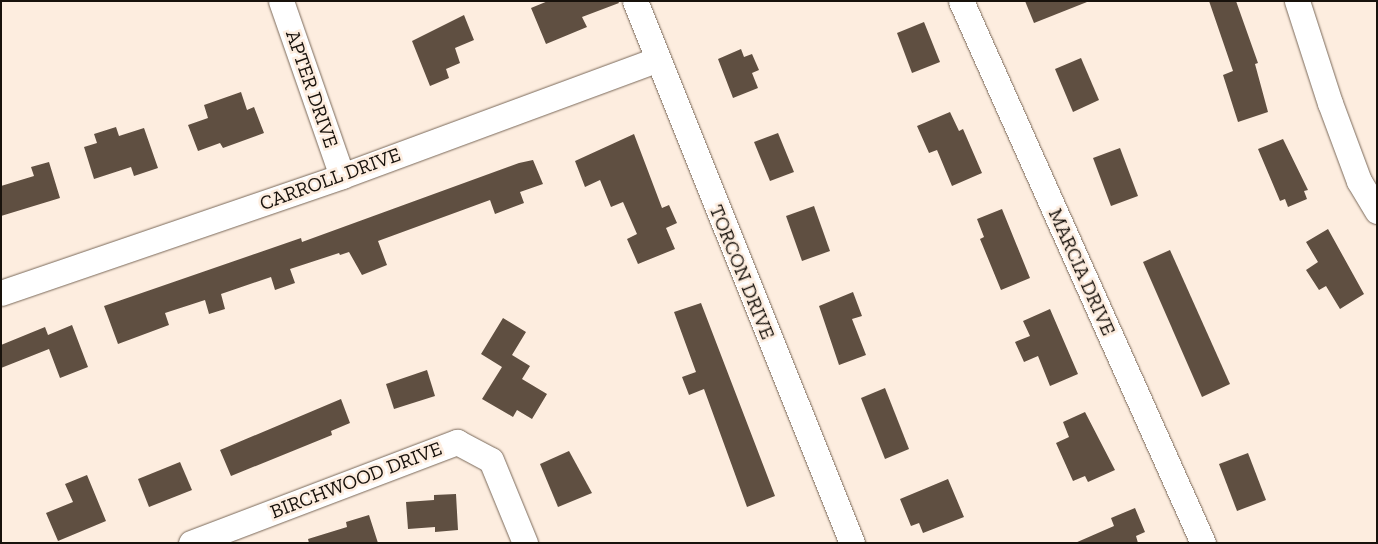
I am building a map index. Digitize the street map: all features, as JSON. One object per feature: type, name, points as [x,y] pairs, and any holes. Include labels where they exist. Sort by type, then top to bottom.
[{"type":"street","name":"APTER DRIVE","points":[[281,1],[342,176]]},
{"type":"street","name":"TORCON DRIVE","points":[[635,1],[656,60],[852,543]]},
{"type":"street","name":"MARCIA DRIVE","points":[[961,1],[1203,543]]},
{"type":"street","points":[[1297,1],[1333,112],[1359,181],[1377,211]]},
{"type":"street","name":"CARROLL DRIVE","points":[[1,293],[342,176],[656,60]]},
{"type":"street","name":"BIRCHWOOD DRIVE","points":[[191,543],[457,442],[492,460],[525,543]]},
{"type":"building","points":[[548,1],[618,1],[619,3],[582,17],[587,27],[546,44],[531,8]]},
{"type":"building","points":[[1025,1],[1087,1],[1087,2],[1034,23]]},
{"type":"building","points":[[1209,1],[1236,1],[1258,63],[1255,64],[1268,112],[1238,122],[1223,75],[1233,71]]},
{"type":"building","points":[[464,15],[474,40],[455,48],[460,63],[446,69],[449,78],[430,86],[412,41]]},
{"type":"building","points":[[924,22],[940,62],[912,73],[897,33]]},
{"type":"building","points":[[741,49],[744,57],[752,54],[759,70],[752,73],[758,88],[733,98],[718,59]]},
{"type":"building","points":[[1081,58],[1099,100],[1073,112],[1055,69]]},
{"type":"building","points":[[241,92],[247,110],[254,107],[264,133],[223,148],[220,143],[198,151],[188,125],[208,118],[204,105]]},
{"type":"building","points":[[950,112],[959,131],[963,129],[982,173],[952,186],[937,150],[929,153],[917,126]]},
{"type":"building","points":[[116,127],[119,136],[144,128],[158,168],[134,176],[131,167],[94,179],[84,147],[97,143],[94,134]]},
{"type":"building","points":[[778,133],[794,172],[770,181],[754,142]]},
{"type":"building","points":[[634,134],[662,208],[669,205],[677,223],[666,228],[675,249],[638,264],[627,239],[637,234],[623,202],[611,207],[600,180],[585,187],[575,161]]},
{"type":"building","points":[[1283,139],[1308,190],[1304,191],[1307,199],[1288,207],[1285,199],[1280,201],[1258,149]]},
{"type":"building","points":[[1120,148],[1138,196],[1111,206],[1093,158]]},
{"type":"building","points":[[533,160],[543,184],[520,192],[524,203],[495,214],[490,200],[378,241],[387,265],[362,275],[349,252],[340,255],[339,253],[290,269],[295,283],[275,290],[271,277],[221,294],[225,309],[209,314],[205,300],[165,313],[169,325],[118,344],[104,306],[301,238],[302,242],[519,163]]},
{"type":"building","points":[[49,162],[60,198],[1,216],[1,186],[34,176],[31,167]]},
{"type":"building","points":[[814,206],[830,251],[802,261],[786,216]]},
{"type":"building","points":[[1002,209],[1030,278],[1001,290],[980,239],[984,237],[977,219]]},
{"type":"building","points":[[1328,229],[1364,294],[1340,309],[1326,286],[1319,290],[1306,270],[1318,262],[1306,242]]},
{"type":"building","points":[[1170,250],[1230,384],[1202,397],[1143,262]]},
{"type":"building","points":[[853,292],[862,316],[852,319],[866,355],[839,365],[819,306]]},
{"type":"building","points":[[701,303],[775,496],[747,507],[704,389],[689,395],[682,377],[696,372],[674,312]]},
{"type":"building","points":[[1050,309],[1078,374],[1050,386],[1038,356],[1024,362],[1015,342],[1030,336],[1023,321]]},
{"type":"building","points":[[503,318],[526,332],[512,355],[530,366],[522,379],[547,394],[532,419],[517,410],[513,417],[482,399],[502,367],[481,354]]},
{"type":"building","points":[[72,325],[88,367],[60,378],[49,349],[1,368],[1,345],[45,327],[48,335]]},
{"type":"building","points":[[427,370],[435,396],[394,409],[386,384]]},
{"type":"building","points":[[885,388],[909,449],[885,459],[861,398]]},
{"type":"building","points":[[341,399],[350,423],[331,431],[332,435],[231,476],[220,450]]},
{"type":"building","points":[[1085,412],[1115,470],[1088,482],[1085,476],[1073,481],[1056,443],[1069,437],[1063,422]]},
{"type":"building","points":[[569,451],[592,493],[558,507],[540,464]]},
{"type":"building","points":[[1248,453],[1266,500],[1237,511],[1219,464]]},
{"type":"building","points":[[180,462],[192,490],[149,507],[138,479]]},
{"type":"building","points":[[87,475],[106,521],[58,541],[46,513],[73,502],[65,484]]},
{"type":"building","points":[[948,479],[964,517],[923,533],[919,523],[911,526],[900,499]]},
{"type":"building","points":[[456,494],[458,530],[435,532],[435,527],[408,529],[406,502],[434,500],[434,495]]},
{"type":"building","points":[[1135,508],[1145,532],[1136,536],[1138,543],[1075,543],[1114,526],[1111,518]]},
{"type":"building","points":[[369,515],[378,543],[309,543],[308,539],[347,527],[346,522]]}]
